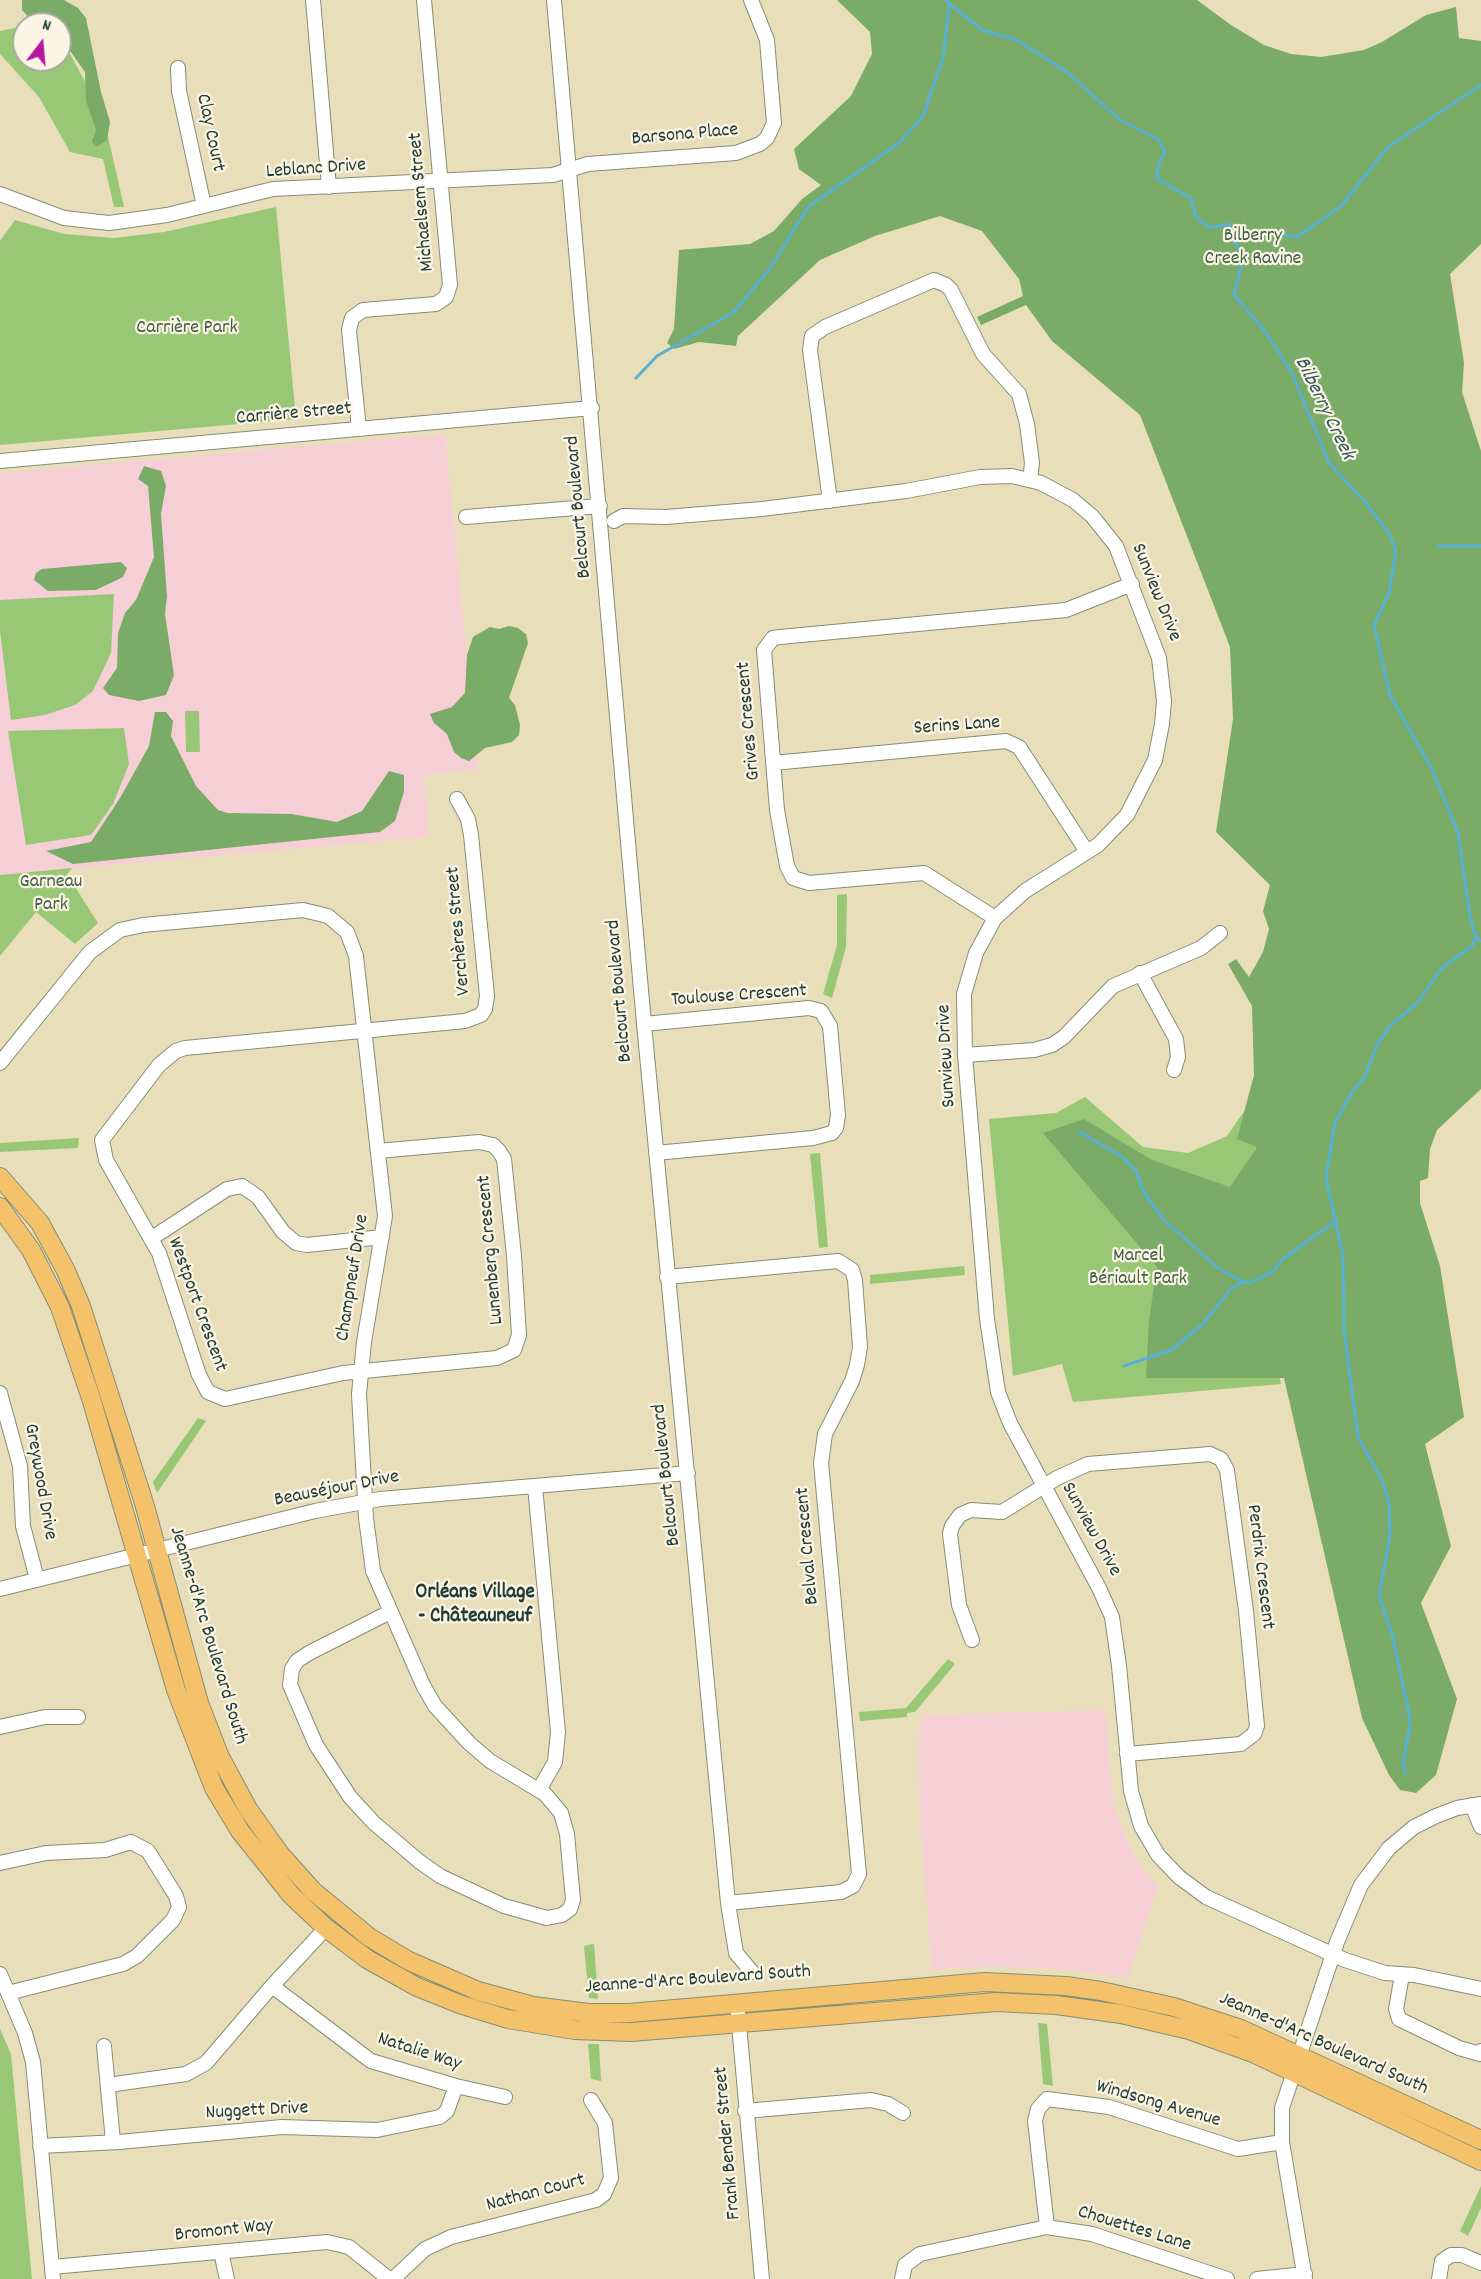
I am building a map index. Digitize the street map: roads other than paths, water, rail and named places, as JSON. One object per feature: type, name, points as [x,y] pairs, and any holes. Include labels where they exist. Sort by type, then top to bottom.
[{"type":"main road","name":"Jeanne-d'Arc Boulevard South","points":[[0,1177],[40,1223],[69,1278],[110,1393],[199,1703],[220,1757],[235,1787],[264,1833],[296,1873],[351,1924],[390,1951],[478,1991],[533,2006],[606,2013],[947,1984],[1022,1983],[1066,1986],[1143,1999],[1194,2013],[1241,2030],[1297,2064],[1481,2161]]},
{"type":"main road","name":"Jeanne-d'Arc Boulevard South","points":[[0,1207],[31,1250],[60,1307],[91,1398],[179,1700],[214,1788],[259,1858],[291,1895],[326,1928],[367,1959],[417,1987],[462,2005],[554,2028],[610,2032],[956,2003],[1056,2005],[1121,2014],[1189,2030],[1252,2053],[1297,2064],[1481,2140]]},
{"type":"street","points":[[313,0],[329,187]]},
{"type":"street","name":"Michaelsem Street","points":[[359,429],[349,330],[352,318],[363,310],[436,304],[449,291],[424,0]]},
{"type":"street","name":"Belcourt Boulevard","points":[[554,0],[600,506],[608,522],[644,1024],[728,1903],[736,1953],[752,1972]]},
{"type":"street","name":"Barsona Place","points":[[568,170],[588,164],[736,153],[760,144],[767,138],[774,123],[770,62],[767,40],[751,0]]},
{"type":"street","name":"Clay Court","points":[[178,68],[179,90],[204,206]]},
{"type":"street","name":"Leblanc Drive","points":[[0,194],[42,212],[98,223],[130,221],[273,189],[553,175],[568,170]]},
{"type":"street","points":[[830,501],[810,350],[812,336],[825,327],[933,280],[940,281],[951,290],[983,354],[1019,394],[1028,423],[1032,463],[1030,480]]},
{"type":"street","name":"Carrière Street","points":[[0,461],[592,408]]},
{"type":"street","name":"Sunview Drive","points":[[608,522],[623,516],[666,517],[830,501],[915,490],[980,477],[1012,477],[1030,480],[1063,494],[1092,516],[1116,546],[1159,658],[1164,701],[1155,760],[1134,804],[1113,831],[1087,852],[1025,891],[995,918],[976,953],[968,977],[963,1015],[965,1055],[993,1371],[1010,1424],[1100,1588],[1112,1617],[1116,1632],[1131,1791],[1141,1826],[1149,1842],[1179,1877],[1212,1900],[1333,1954],[1385,1973],[1481,1989]]},
{"type":"street","points":[[466,518],[600,506]]},
{"type":"street","name":"Grives Crescent","points":[[995,918],[924,873],[809,883],[793,878],[787,866],[781,838],[763,658],[767,643],[773,638],[1066,610],[1132,584]]},
{"type":"street","name":"Serins Lane","points":[[773,762],[1006,741],[1023,753],[1087,852]]},
{"type":"street","name":"Verchères Street","points":[[365,1031],[465,1022],[475,1019],[485,1009],[487,996],[471,835],[468,819],[457,799]]},
{"type":"street","name":"Champneuf Drive","points":[[0,1063],[90,952],[110,935],[143,925],[292,911],[315,911],[328,916],[347,932],[356,956],[384,1205],[382,1237],[360,1371],[360,1416],[373,1571],[423,1685],[450,1724],[490,1761],[539,1790],[554,1803],[565,1823],[573,1900],[570,1910],[562,1915],[547,1918],[504,1906],[440,1876],[400,1847],[374,1823],[350,1797],[326,1763],[290,1684],[292,1669],[297,1661],[309,1653],[390,1612]]},
{"type":"street","points":[[965,1055],[1034,1050],[1052,1045],[1064,1037],[1113,986],[1201,948],[1220,933]]},
{"type":"street","points":[[1140,973],[1176,1039],[1178,1057],[1174,1070]]},
{"type":"street","name":"Toulouse Crescent","points":[[644,1024],[809,1008],[821,1011],[830,1026],[838,1121],[832,1133],[813,1138],[656,1153]]},
{"type":"street","name":"Westport Crescent","points":[[360,1371],[300,1381],[225,1399],[208,1392],[199,1375],[181,1311],[152,1238],[106,1160],[102,1140],[159,1065],[176,1051],[194,1046],[365,1031]]},
{"type":"street","name":"Lunenberg Crescent","points":[[360,1371],[496,1358],[514,1350],[519,1335],[504,1159],[500,1151],[493,1145],[479,1142],[378,1151]]},
{"type":"street","points":[[152,1238],[227,1188],[242,1186],[258,1197],[283,1232],[296,1243],[308,1245],[382,1237]]},
{"type":"street","name":"Belval Crescent","points":[[667,1278],[838,1261],[852,1270],[855,1280],[860,1347],[857,1365],[852,1382],[825,1434],[821,1463],[859,1874],[853,1886],[841,1892],[728,1903]]},
{"type":"street","name":"Greywood Drive","points":[[0,1393],[20,1466],[23,1526],[38,1579]]},
{"type":"street","name":"Perdrix Crescent","points":[[972,1640],[959,1605],[951,1534],[952,1526],[965,1512],[971,1510],[1002,1512],[1088,1464],[1210,1454],[1221,1459],[1225,1464],[1246,1611],[1257,1726],[1254,1734],[1241,1744],[1127,1754]]},
{"type":"street","name":"Beauséjour Drive","points":[[0,1588],[366,1501],[687,1473]]},
{"type":"street","points":[[535,1486],[558,1732],[555,1762],[539,1790]]},
{"type":"street","points":[[0,1727],[45,1716],[78,1717]]},
{"type":"street","points":[[1257,2279],[1305,2277],[1282,2142],[1282,2108],[1333,1954],[1361,1885],[1378,1859],[1414,1827],[1436,1816],[1477,1804],[1481,1827]]},
{"type":"street","points":[[0,1863],[46,1853],[105,1850],[131,1842],[147,1851],[176,1896],[179,1907],[173,1920],[137,1956],[123,1964],[9,1993]]},
{"type":"street","points":[[108,2085],[186,2074],[206,2064],[326,1928]]},
{"type":"street","points":[[0,1974],[33,2062],[52,2273]]},
{"type":"street","points":[[1402,1975],[1396,2008],[1399,2019],[1459,2048],[1480,2054],[1481,2050]]},
{"type":"street","name":"Natalie Way","points":[[273,1986],[371,2061],[456,2086],[504,2097]]},
{"type":"street","name":"Frank Bender Street","points":[[737,2003],[762,2279]]},
{"type":"street","points":[[104,2046],[113,2141]]},
{"type":"street","name":"Nuggett Drive","points":[[40,2146],[282,2127],[377,2130],[440,2117],[447,2111],[456,2086]]},
{"type":"street","name":"Windsong Avenue","points":[[1047,2227],[1035,2121],[1038,2109],[1047,2099],[1109,2107],[1238,2149],[1282,2142]]},
{"type":"street","name":"Nathan Court","points":[[391,2279],[425,2249],[451,2237],[596,2200],[604,2194],[610,2178],[605,2123],[591,2100]]},
{"type":"street","points":[[745,2111],[871,2100],[888,2104],[903,2113]]},
{"type":"street","name":"Chouettes Lane","points":[[902,2279],[905,2265],[920,2254],[1047,2227],[1092,2234],[1227,2279]]},
{"type":"street","name":"Bromont Way","points":[[52,2273],[314,2242],[338,2244],[361,2254],[391,2279]]},
{"type":"street","points":[[221,2252],[227,2279]]},
{"type":"street","points":[[1439,2279],[1442,2261],[1452,2255],[1462,2255],[1481,2263]]},
{"type":"waterway","name":"Bilberry Creek","points":[[945,0],[982,30],[1017,40],[1067,72],[1120,120],[1158,139],[1165,152],[1158,166],[1157,179],[1191,198],[1196,217],[1210,228],[1229,224],[1234,241],[1244,254],[1234,295],[1264,330],[1291,371],[1329,463],[1366,503],[1389,533],[1396,552],[1389,593],[1374,625],[1390,695],[1433,771],[1458,833],[1470,917],[1476,938],[1481,941]]},
{"type":"waterway","points":[[636,378],[657,356],[734,312],[771,267],[808,207],[899,143],[923,116],[943,58],[949,7]]},
{"type":"waterway","points":[[1234,241],[1264,232],[1297,237],[1341,206],[1388,147],[1481,85]]},
{"type":"waterway","points":[[1438,546],[1481,546]]},
{"type":"waterway","points":[[1406,1773],[1403,1766],[1410,1724],[1408,1708],[1392,1634],[1379,1596],[1390,1535],[1389,1502],[1382,1480],[1358,1437],[1344,1330],[1343,1256],[1326,1178],[1335,1123],[1352,1092],[1364,1078],[1378,1043],[1391,1025],[1418,1002],[1441,969],[1473,945],[1475,938]]},
{"type":"waterway","points":[[1079,1132],[1123,1157],[1136,1171],[1143,1191],[1164,1220],[1217,1267],[1243,1282],[1249,1283],[1271,1273],[1284,1258],[1337,1220]]},
{"type":"waterway","points":[[1124,1366],[1171,1350],[1203,1324],[1231,1289],[1242,1283]]},
{"type":"district","name":"Orléans Village - Châteauneuf","points":[[475,1606]]},
{"type":"park label","name":"Bilberry Creek Ravine","points":[[1253,248]]},
{"type":"park label","name":"Carrière Park","points":[[187,329]]},
{"type":"park label","name":"Garneau Park","points":[[51,894]]},
{"type":"park label","name":"Marcel Bériault Park","points":[[1138,1268]]}]
